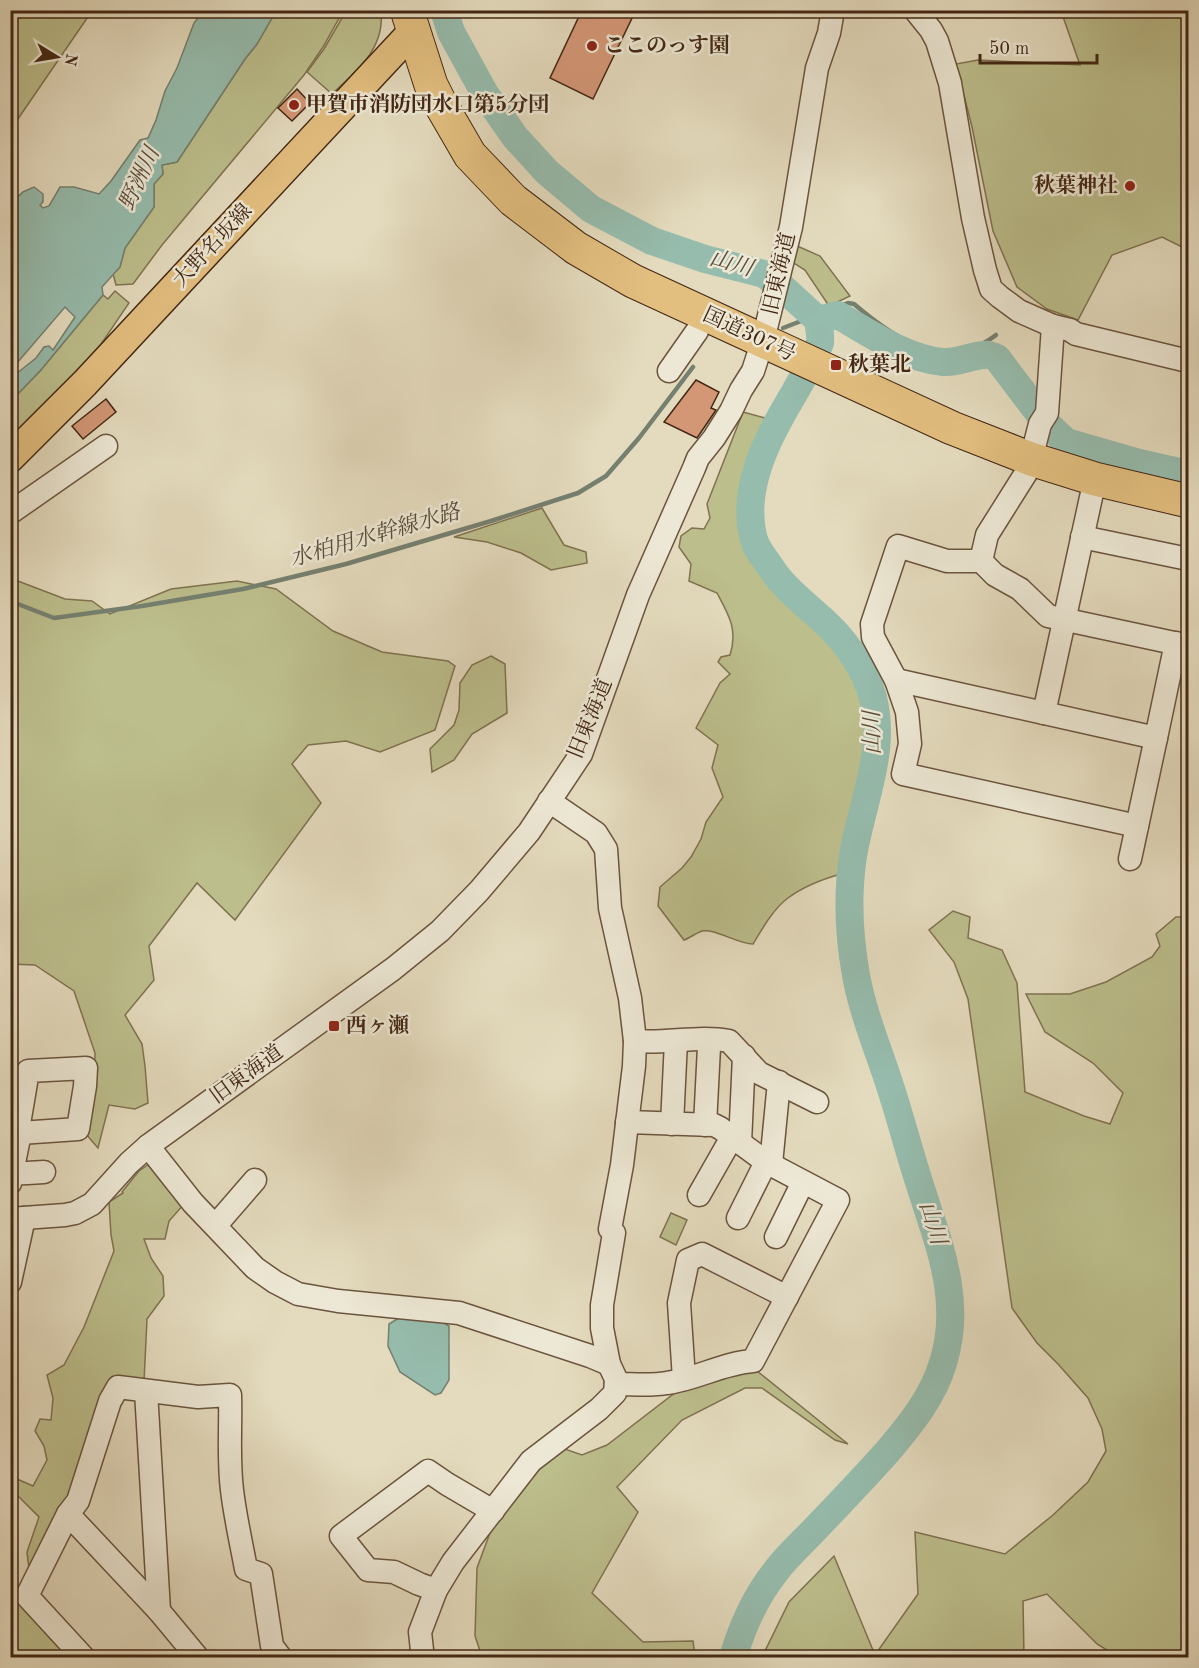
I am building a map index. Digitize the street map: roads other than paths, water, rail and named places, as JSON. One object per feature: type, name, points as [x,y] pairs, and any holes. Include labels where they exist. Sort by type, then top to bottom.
[{"type":"highway","name":"国道307号","points":[[422,17],[432,85],[470,155],[513,200],[576,248],[633,281],[952,428],[1031,459],[1095,479],[1188,501]]},
{"type":"main road","name":"大野名坂線","points":[[10,458],[93,374],[422,17]]},
{"type":"street","name":"旧東海道","points":[[17,1218],[75,1213],[92,1204],[129,1163],[148,1146],[393,969],[440,931],[479,891],[528,831],[581,754],[638,595],[698,458],[731,411],[753,370],[763,340],[784,254],[799,185],[817,68],[829,33],[833,10]]},
{"type":"street","points":[[915,10],[937,41],[950,83],[979,246],[992,289],[1019,311],[1053,326],[1070,330],[1076,334],[1188,361]]},
{"type":"street","points":[[981,561],[987,535],[1026,473],[1031,459],[1043,418],[1053,326]]},
{"type":"street","points":[[669,371],[697,331]]},
{"type":"street","points":[[10,513],[106,446]]},
{"type":"street","points":[[1044,713],[1095,479]]},
{"type":"street","points":[[1082,537],[1188,559]]},
{"type":"street","points":[[1130,859],[1156,738],[1182,644],[1048,615],[1020,589],[995,575],[981,561],[947,561],[898,546],[872,624],[873,637],[896,680],[907,712],[910,744],[903,774],[1137,826]]},
{"type":"street","points":[[896,680],[1156,738]]},
{"type":"street","points":[[419,1658],[422,1650],[420,1632],[436,1590],[453,1562],[531,1461],[599,1409],[615,1393],[602,1328],[602,1305],[614,1233],[610,1229],[622,1165],[635,1041],[630,998],[610,908],[606,849],[596,833],[549,801]]},
{"type":"street","points":[[705,1125],[711,1040]]},
{"type":"street","points":[[635,1041],[729,1041],[759,1073],[817,1102]]},
{"type":"street","points":[[672,1124],[676,1041]]},
{"type":"street","points":[[699,1195],[736,1140],[744,1056]]},
{"type":"street","points":[[20,1133],[78,1129],[86,1086],[86,1068],[28,1071],[16,1102],[20,1133],[11,1177],[44,1172]]},
{"type":"street","points":[[738,1218],[769,1163],[779,1082]]},
{"type":"street","points":[[148,1146],[193,1203],[255,1268],[274,1282],[298,1294],[459,1313],[590,1356],[612,1374],[667,1384],[737,1362],[753,1361],[838,1200],[769,1163],[714,1125],[627,1122]]},
{"type":"street","points":[[216,1225],[255,1180]]},
{"type":"street","points":[[776,1237],[803,1182]]},
{"type":"street","points":[[10,1282],[17,1218]]},
{"type":"street","points":[[684,1379],[680,1303],[688,1260],[702,1254],[787,1297]]},
{"type":"street","points":[[81,1656],[27,1596],[68,1514],[78,1501],[110,1401],[118,1387],[198,1397],[230,1395],[231,1489],[246,1569],[261,1574],[272,1646],[281,1658]]},
{"type":"street","points":[[146,1391],[159,1611]]},
{"type":"street","points":[[436,1590],[394,1572],[369,1570],[341,1536],[429,1471],[455,1490],[493,1511]]},
{"type":"street","points":[[68,1514],[159,1611],[198,1658]]},
{"type":"water","name":"野洲川","points":[[203,11],[276,11],[257,44],[177,162],[162,165],[163,174],[154,184],[154,207],[125,248],[120,267],[102,287],[103,295],[40,371],[11,401],[11,378],[36,358],[44,347],[49,346],[53,350],[75,317],[65,307],[11,370],[11,200],[13,201],[23,192],[34,187],[43,194],[43,202],[40,205],[43,208],[49,206],[60,187],[74,187],[99,194],[140,140],[148,138],[194,23]]},
{"type":"water","points":[[402,1316],[437,1319],[449,1326],[449,1380],[441,1393],[435,1395],[400,1372],[388,1346],[389,1324]]},
{"type":"waterway","name":"山川","points":[[444,10],[451,32],[485,94],[515,137],[547,172],[591,209],[652,241],[705,259],[764,274],[818,320],[820,343],[772,433],[758,466],[753,483],[750,518],[755,543],[776,576],[845,644],[863,672],[870,688],[875,709],[876,751],[851,871],[849,901],[852,945],[863,1004],[946,1271],[950,1316],[943,1363],[920,1410],[879,1461],[776,1571],[750,1612],[733,1658]]},
{"type":"waterway","name":"水柏用水幹線水路","points":[[783,328],[848,303],[854,304],[886,329],[904,339],[939,352],[958,352],[977,346],[996,335]]},
{"type":"waterway","points":[[818,320],[838,315],[902,351],[929,360],[949,362],[986,355],[997,358],[1047,424],[1066,442],[1188,474]]},
{"type":"waterway","name":"水柏用水幹線水路","points":[[10,601],[54,618],[243,589],[346,564],[578,493],[606,476],[639,438],[693,367]]},
{"type":"place","name":"ここのっす園","points":[[592,46]]},
{"type":"place","name":"甲賀市消防団水口第5分団","points":[[294,105]]},
{"type":"place","name":"秋葉神社","points":[[1130,186]]},
{"type":"place","name":"秋葉北","points":[[836,365]]},
{"type":"place","name":"西ヶ瀬","points":[[334,1026]]}]
